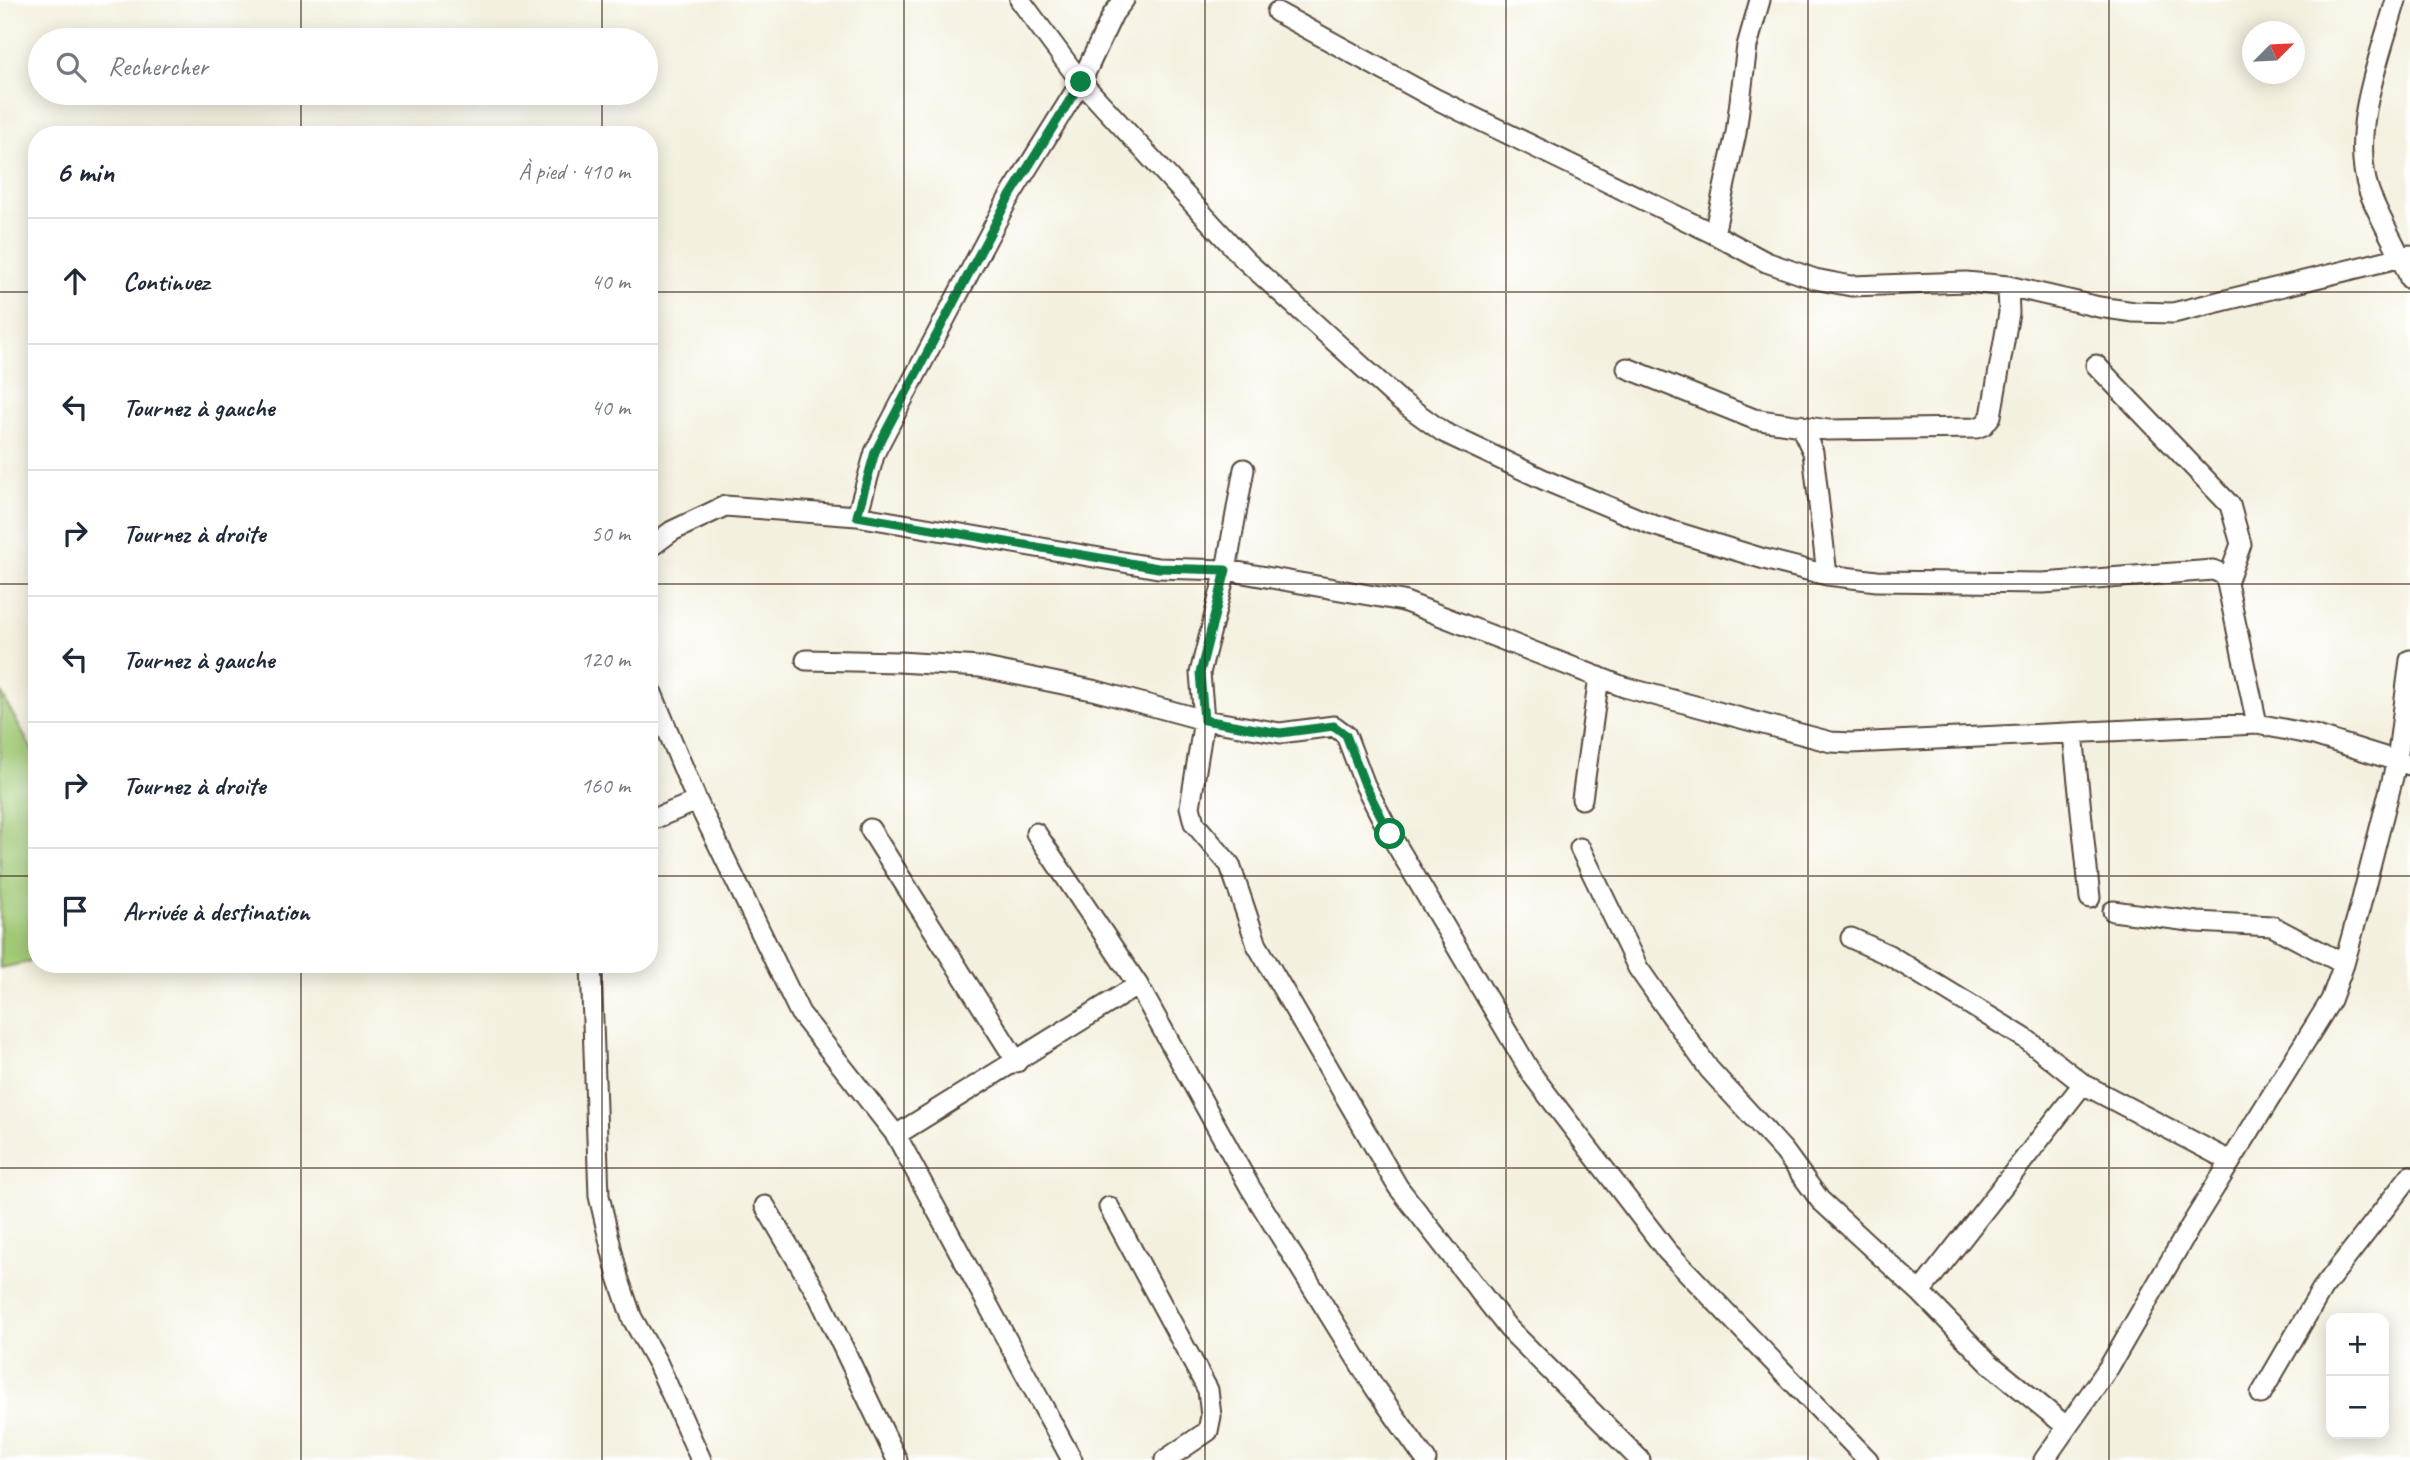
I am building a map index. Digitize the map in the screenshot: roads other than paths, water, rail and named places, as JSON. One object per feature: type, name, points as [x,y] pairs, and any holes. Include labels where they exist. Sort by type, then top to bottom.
[{"type":"street","points":[[1020,0],[1081,82],[1245,260],[1399,400],[1443,432],[1549,482],[1653,525],[1827,575],[1877,580],[2043,583],[2213,570],[2223,574],[2227,583],[2257,724]]},
{"type":"street","points":[[857,516],[875,452],[1007,201],[1081,82],[1114,14],[1124,0]]},
{"type":"street","points":[[1714,234],[1736,133],[1747,46],[1760,0]]},
{"type":"street","points":[[2396,0],[2371,86],[2363,138],[2368,189],[2406,256],[2410,279]]},
{"type":"street","points":[[1277,12],[1434,98],[1766,262],[1815,279],[1851,286],[1966,282],[2008,286],[2099,307],[2134,312],[2173,313],[2406,256]]},
{"type":"street","points":[[1627,368],[1754,419],[1842,430],[1976,428],[1984,425],[1991,416],[2009,313],[2008,286]]},
{"type":"street","points":[[2096,365],[2230,505],[2241,544],[2227,583]]},
{"type":"street","points":[[1800,425],[1813,452],[1827,575]]},
{"type":"street","points":[[1244,469],[1226,570],[1200,673],[1204,720],[1190,807],[1194,823],[1230,865],[1257,946],[1398,1186],[1508,1328],[1640,1460]]},
{"type":"street","points":[[658,541],[672,531],[725,506],[857,516],[1158,568],[1226,570],[1416,605],[1624,687],[1830,742],[2073,734],[2257,724],[2314,735],[2404,763]]},
{"type":"street","points":[[806,660],[980,667],[1097,691],[1204,720],[1280,733],[1334,726],[1346,735],[1365,785],[1390,834],[1533,1076],[1667,1251],[1868,1460]]},
{"type":"street","points":[[2044,1460],[2109,1367],[2230,1161],[2331,1000],[2404,763],[2410,660]]},
{"type":"street","points":[[1582,799],[1599,677]]},
{"type":"street","points":[[658,708],[697,801],[800,1013],[896,1136],[1072,1460]]},
{"type":"street","points":[[2073,734],[2090,898]]},
{"type":"street","points":[[658,817],[697,801]]},
{"type":"street","points":[[870,829],[1017,1062]]},
{"type":"street","points":[[1036,833],[1138,985],[1250,1187],[1375,1388],[1426,1460]]},
{"type":"street","points":[[1580,848],[1638,968],[1709,1069],[1784,1151],[1820,1199],[1920,1292],[1989,1363],[2067,1427]]},
{"type":"street","points":[[2113,911],[2197,922],[2272,926],[2344,964]]},
{"type":"street","points":[[1851,938],[1889,955],[2026,1039],[2083,1084],[2230,1161]]},
{"type":"street","points":[[591,973],[599,1196],[618,1277],[632,1318],[659,1364],[701,1460]]},
{"type":"street","points":[[896,1136],[1138,985]]},
{"type":"street","points":[[1920,1292],[2083,1084]]},
{"type":"street","points":[[2261,1394],[2322,1289],[2410,1176]]},
{"type":"street","points":[[765,1206],[819,1297],[897,1460]]},
{"type":"street","points":[[1109,1207],[1208,1390],[1211,1416],[1208,1431],[1165,1460]]}]
